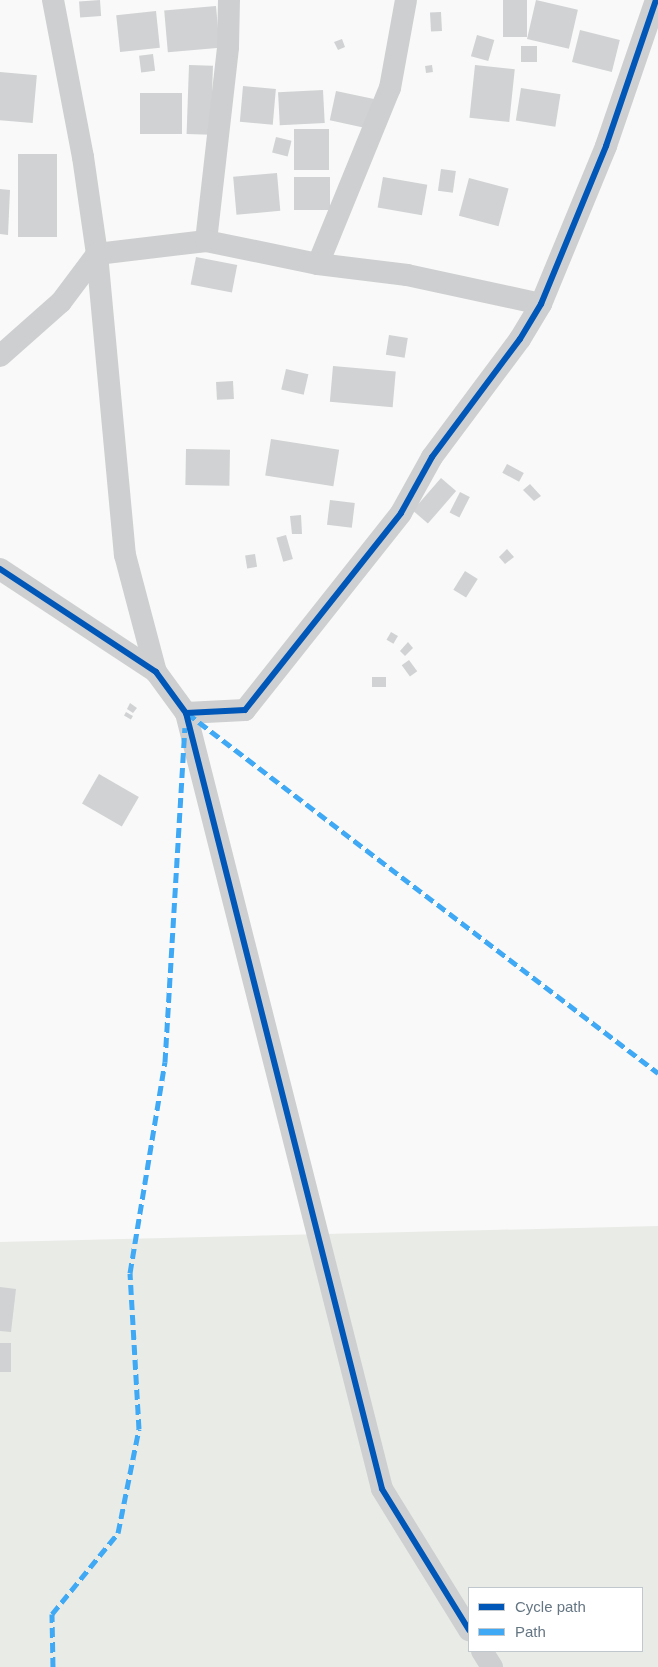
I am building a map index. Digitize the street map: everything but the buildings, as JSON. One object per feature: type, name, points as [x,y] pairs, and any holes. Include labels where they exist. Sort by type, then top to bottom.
[{"type":"street","points":[[53,0],[83,157],[97,254],[126,555],[156,672]]},
{"type":"street","points":[[206,240],[228,47],[229,0]]},
{"type":"street","points":[[318,264],[390,88],[406,0]]},
{"type":"street","points":[[186,713],[245,710],[401,513],[432,456],[520,339],[541,304],[606,146],[656,0]]},
{"type":"street","points":[[0,356],[61,302],[97,254],[206,240],[318,264],[407,275],[541,304]]},
{"type":"street","points":[[0,570],[156,672],[186,713],[382,1489],[468,1628]]},
{"type":"street","points":[[483,1652],[492,1667]]},
{"type":"shaded area","points":[[658,1226],[658,1667],[0,1667],[0,1242]]},
{"type":"marked path","points":[[187,713],[658,1073]]},
{"type":"marked path","points":[[53,1667],[52,1614],[118,1533],[139,1429],[130,1273],[165,1062],[185,728]]},
{"type":"cycle path","points":[[186,713],[245,710],[401,513],[432,457],[520,339],[541,304],[606,146],[656,0]]},
{"type":"cycle path","points":[[0,569],[156,672],[186,713],[382,1489],[468,1628]]}]
